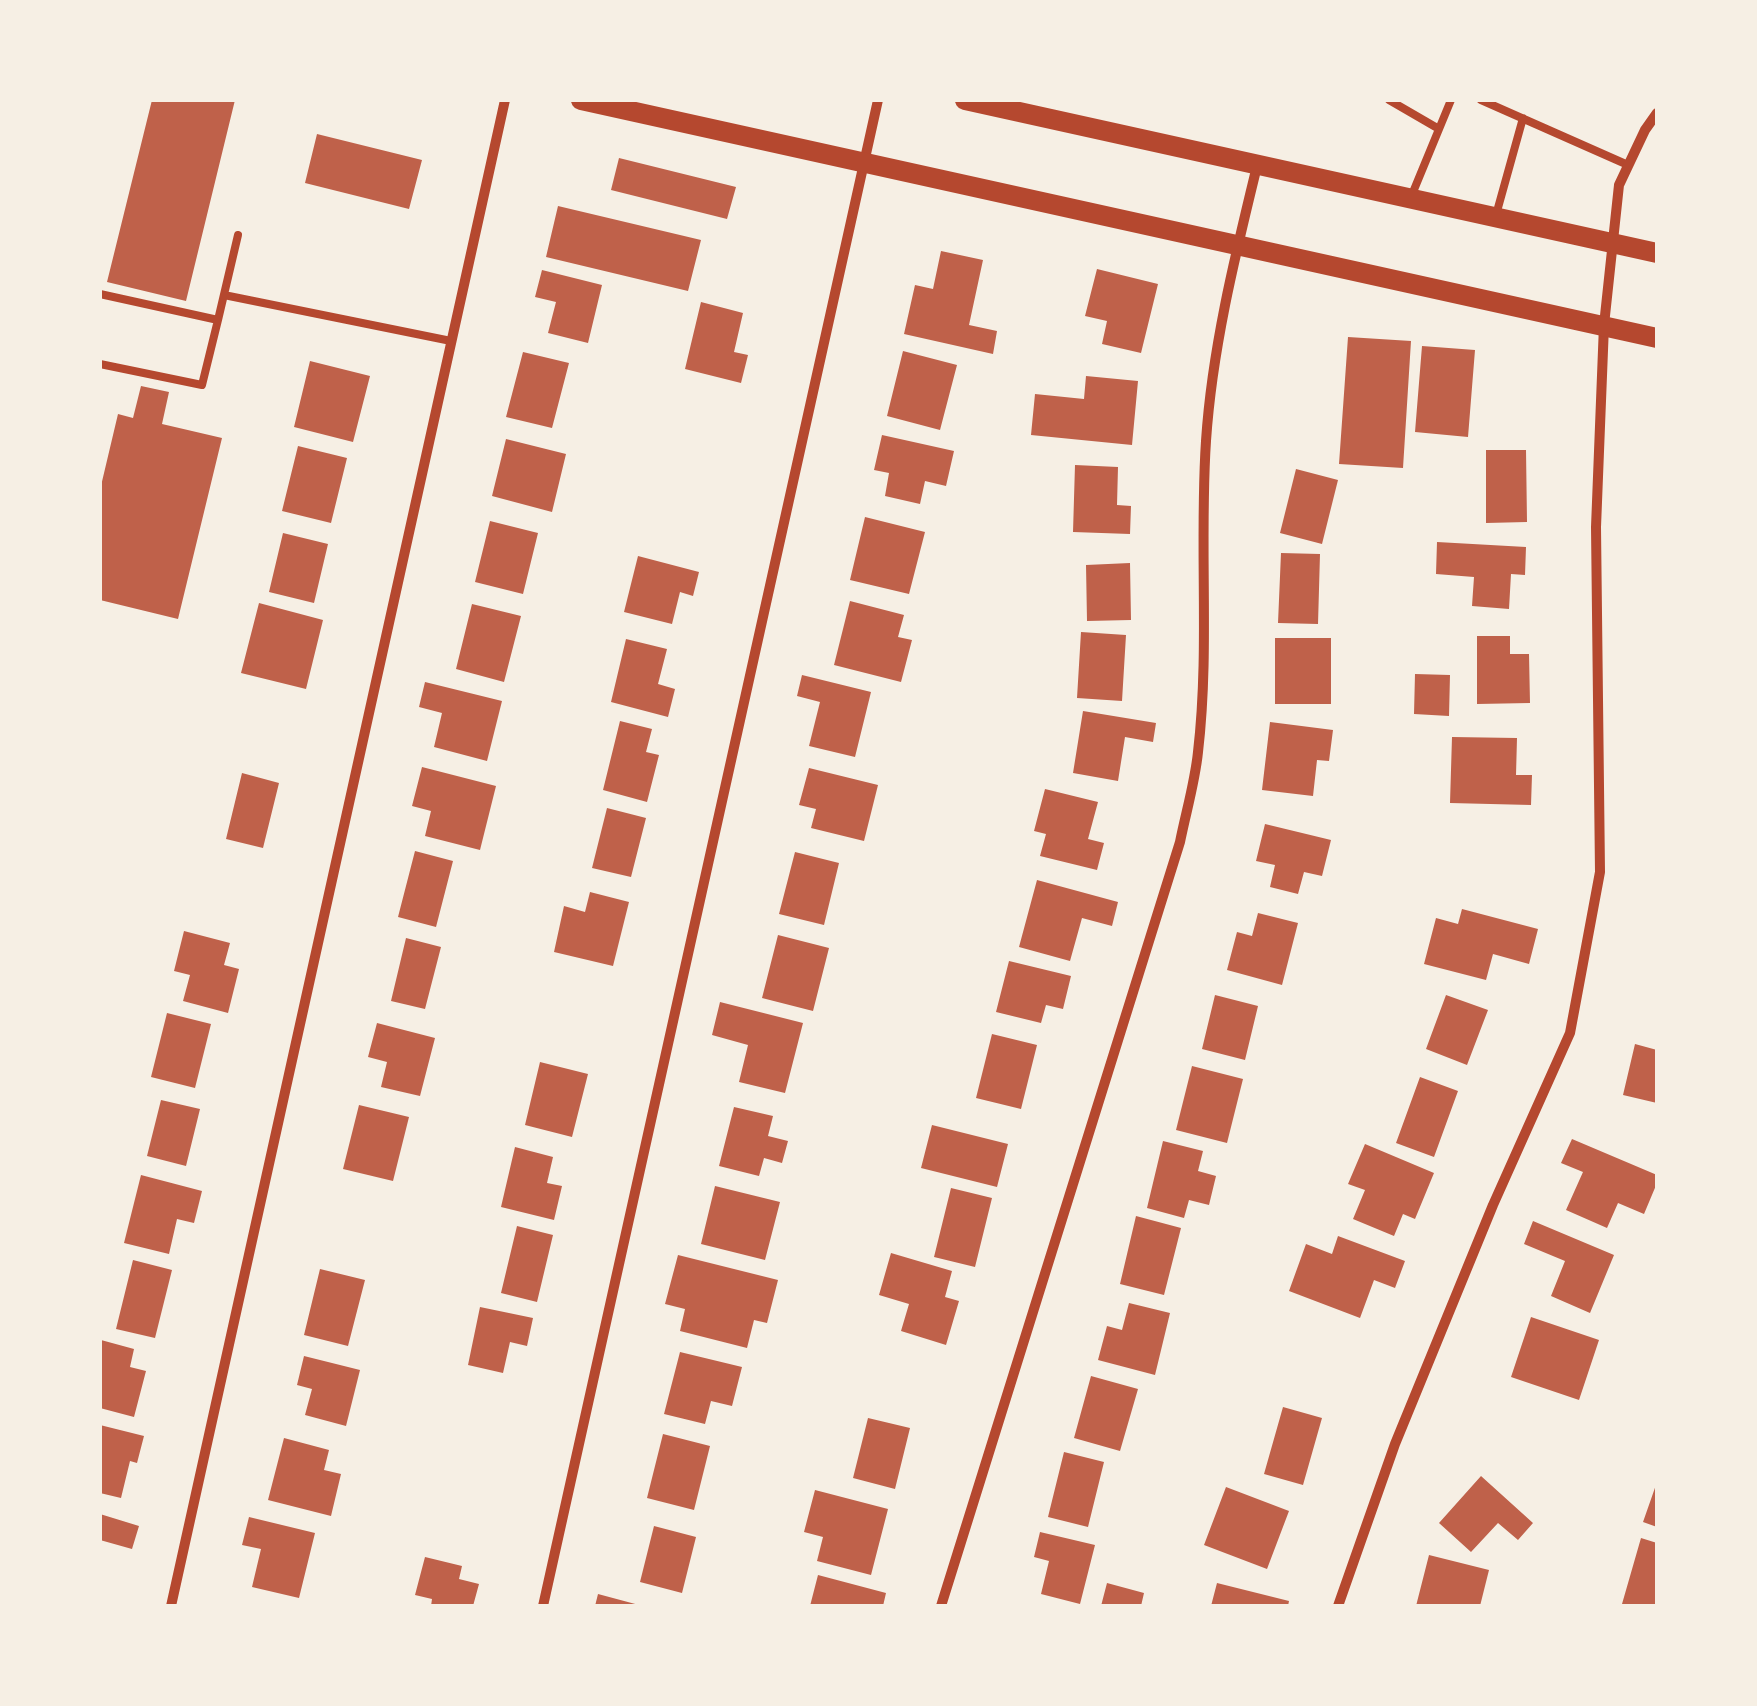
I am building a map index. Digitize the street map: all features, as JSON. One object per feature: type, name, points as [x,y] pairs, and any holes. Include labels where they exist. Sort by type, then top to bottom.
[{"type":"main road","points":[[581,100],[1657,338]]},
{"type":"main road","points":[[965,100],[1657,253]]},
{"type":"street","points":[[171,1606],[504,100]]},
{"type":"street","points":[[543,1606],[878,100]]},
{"type":"street","points":[[1338,1606],[1395,1444],[1493,1204],[1570,1033],[1600,872],[1596,527],[1604,326],[1619,185],[1657,114]]},
{"type":"street","points":[[940,1606],[1180,842],[1198,754],[1206,441],[1218,350],[1258,165]]},
{"type":"lane","points":[[1388,100],[1439,129]]},
{"type":"lane","points":[[1410,198],[1451,100]]},
{"type":"lane","points":[[1481,100],[1628,165]]},
{"type":"lane","points":[[1495,217],[1522,118]]},
{"type":"lane","points":[[100,364],[202,385],[238,235]]},
{"type":"lane","points":[[100,294],[218,320]]},
{"type":"lane","points":[[224,294],[451,341]]},
{"type":"building","points":[[152,100],[235,100],[186,301],[107,282]]},
{"type":"building","points":[[317,134],[422,160],[409,209],[305,183]]},
{"type":"building","points":[[619,158],[736,187],[727,219],[611,190]]},
{"type":"building","points":[[558,206],[701,240],[688,291],[546,257]]},
{"type":"building","points":[[941,251],[983,260],[969,325],[997,331],[993,354],[904,334],[915,285],[933,289]]},
{"type":"building","points":[[1097,269],[1158,284],[1141,353],[1102,344],[1107,321],[1085,316]]},
{"type":"building","points":[[542,270],[602,285],[588,343],[548,333],[556,302],[535,297]]},
{"type":"building","points":[[701,302],[743,313],[734,352],[748,355],[741,383],[685,369]]},
{"type":"building","points":[[1348,337],[1411,341],[1403,468],[1339,464]]},
{"type":"building","points":[[1422,346],[1475,350],[1468,437],[1415,432]]},
{"type":"building","points":[[903,351],[957,365],[940,430],[887,416]]},
{"type":"building","points":[[523,352],[569,363],[552,428],[506,417]]},
{"type":"building","points":[[310,361],[370,376],[353,442],[294,427]]},
{"type":"building","points":[[1086,376],[1138,381],[1132,445],[1031,435],[1035,394],[1084,399]]},
{"type":"building","points":[[141,386],[169,392],[162,424],[222,438],[178,619],[100,600],[100,490],[118,414],[133,418]]},
{"type":"building","points":[[882,435],[954,451],[946,486],[925,481],[920,504],[885,496],[889,473],[874,470]]},
{"type":"building","points":[[506,439],[566,454],[552,512],[492,496]]},
{"type":"building","points":[[298,446],[347,458],[331,523],[282,511]]},
{"type":"building","points":[[1486,450],[1526,450],[1527,522],[1486,523]]},
{"type":"building","points":[[1075,465],[1118,467],[1117,505],[1131,506],[1130,534],[1073,532]]},
{"type":"building","points":[[1296,469],[1338,480],[1322,544],[1280,533]]},
{"type":"building","points":[[865,517],[925,532],[909,594],[850,580]]},
{"type":"building","points":[[490,521],[538,533],[523,594],[475,582]]},
{"type":"building","points":[[283,533],[328,544],[314,603],[269,592]]},
{"type":"building","points":[[1437,542],[1526,547],[1525,575],[1511,574],[1509,609],[1472,606],[1474,577],[1436,574]]},
{"type":"building","points":[[1281,553],[1320,554],[1318,624],[1278,623]]},
{"type":"building","points":[[638,556],[699,572],[693,596],[680,592],[672,624],[624,612]]},
{"type":"building","points":[[1130,563],[1131,620],[1087,621],[1086,565]]},
{"type":"building","points":[[850,601],[904,615],[898,637],[912,640],[901,682],[834,665]]},
{"type":"building","points":[[259,603],[323,620],[306,689],[241,673]]},
{"type":"building","points":[[472,604],[521,616],[504,682],[456,669]]},
{"type":"building","points":[[1081,632],[1126,635],[1122,701],[1077,698]]},
{"type":"building","points":[[1477,636],[1510,636],[1510,654],[1529,654],[1530,703],[1477,704]]},
{"type":"building","points":[[1275,638],[1331,638],[1331,704],[1275,704]]},
{"type":"building","points":[[626,639],[667,649],[658,684],[675,689],[668,717],[611,702]]},
{"type":"building","points":[[1415,674],[1450,675],[1449,716],[1414,714]]},
{"type":"building","points":[[802,675],[871,692],[855,757],[809,746],[820,702],[797,696]]},
{"type":"building","points":[[425,682],[502,701],[487,761],[434,747],[442,713],[419,707]]},
{"type":"building","points":[[1083,711],[1156,723],[1153,742],[1125,737],[1118,781],[1073,773]]},
{"type":"building","points":[[620,721],[652,729],[646,752],[659,755],[647,802],[603,790]]},
{"type":"building","points":[[1270,722],[1333,730],[1329,761],[1317,760],[1313,796],[1262,790]]},
{"type":"building","points":[[1452,737],[1517,738],[1516,775],[1532,775],[1531,805],[1450,803]]},
{"type":"building","points":[[422,767],[496,786],[480,850],[425,836],[431,811],[412,806]]},
{"type":"building","points":[[809,768],[878,785],[864,841],[811,828],[816,809],[799,805]]},
{"type":"building","points":[[242,773],[279,783],[263,848],[226,839]]},
{"type":"building","points":[[1045,789],[1098,802],[1088,839],[1104,843],[1097,870],[1040,856],[1046,834],[1034,831]]},
{"type":"building","points":[[607,808],[646,818],[631,877],[592,868]]},
{"type":"building","points":[[1265,824],[1331,840],[1322,876],[1304,872],[1298,894],[1270,887],[1275,865],[1256,861]]},
{"type":"building","points":[[415,851],[453,861],[436,927],[398,917]]},
{"type":"building","points":[[795,852],[839,863],[824,925],[779,914]]},
{"type":"building","points":[[1037,880],[1118,902],[1112,926],[1082,918],[1070,961],[1019,947]]},
{"type":"building","points":[[590,892],[629,902],[613,966],[554,952],[564,906],[585,912]]},
{"type":"building","points":[[1462,909],[1538,929],[1529,964],[1493,954],[1486,980],[1424,964],[1436,918],[1458,924]]},
{"type":"building","points":[[1258,913],[1298,923],[1282,985],[1227,970],[1237,932],[1252,936]]},
{"type":"building","points":[[184,931],[230,943],[224,965],[239,969],[228,1013],[183,1001],[190,975],[174,971]]},
{"type":"building","points":[[778,935],[829,948],[813,1011],[762,998]]},
{"type":"building","points":[[406,938],[441,947],[425,1009],[391,1001]]},
{"type":"building","points":[[1009,961],[1071,976],[1063,1009],[1046,1005],[1041,1023],[996,1012]]},
{"type":"building","points":[[1215,995],[1258,1006],[1245,1060],[1202,1049]]},
{"type":"building","points":[[1446,995],[1488,1010],[1467,1065],[1426,1049]]},
{"type":"building","points":[[720,1002],[803,1023],[785,1093],[739,1082],[748,1045],[712,1035]]},
{"type":"building","points":[[167,1013],[211,1024],[195,1088],[151,1077]]},
{"type":"building","points":[[377,1023],[435,1038],[420,1096],[381,1087],[387,1062],[368,1057]]},
{"type":"building","points":[[992,1034],[1037,1045],[1021,1109],[976,1098]]},
{"type":"building","points":[[1635,1044],[1657,1050],[1657,1103],[1623,1095]]},
{"type":"building","points":[[540,1062],[588,1074],[572,1137],[525,1125]]},
{"type":"building","points":[[1192,1066],[1243,1079],[1227,1143],[1176,1130]]},
{"type":"building","points":[[1420,1077],[1458,1091],[1434,1157],[1396,1143]]},
{"type":"building","points":[[161,1100],[200,1109],[186,1166],[147,1156]]},
{"type":"building","points":[[359,1105],[409,1117],[393,1181],[343,1169]]},
{"type":"building","points":[[734,1107],[773,1116],[768,1136],[788,1141],[782,1163],[764,1158],[759,1176],[719,1166]]},
{"type":"building","points":[[932,1125],[1008,1144],[997,1187],[921,1168]]},
{"type":"building","points":[[1572,1139],[1657,1175],[1644,1214],[1618,1203],[1607,1228],[1566,1210],[1583,1172],[1561,1163]]},
{"type":"building","points":[[1163,1141],[1203,1151],[1198,1171],[1216,1176],[1209,1205],[1189,1200],[1184,1218],[1147,1208]]},
{"type":"building","points":[[1365,1144],[1434,1173],[1415,1219],[1403,1214],[1394,1236],[1353,1219],[1365,1190],[1348,1184]]},
{"type":"building","points":[[515,1147],[553,1157],[547,1183],[562,1186],[554,1220],[501,1207]]},
{"type":"building","points":[[141,1175],[202,1191],[194,1223],[177,1219],[169,1254],[124,1243]]},
{"type":"building","points":[[715,1186],[780,1202],[765,1260],[701,1244]]},
{"type":"building","points":[[951,1188],[992,1198],[975,1267],[934,1257]]},
{"type":"building","points":[[1136,1216],[1181,1228],[1164,1295],[1120,1284]]},
{"type":"building","points":[[1533,1221],[1614,1255],[1590,1313],[1551,1296],[1565,1261],[1524,1244]]},
{"type":"building","points":[[517,1226],[553,1235],[537,1302],[501,1293]]},
{"type":"building","points":[[1338,1236],[1405,1261],[1395,1288],[1374,1280],[1360,1318],[1289,1291],[1306,1244],[1332,1254]]},
{"type":"building","points":[[891,1253],[952,1271],[945,1297],[959,1301],[946,1345],[901,1331],[909,1304],[879,1295]]},
{"type":"building","points":[[678,1255],[778,1280],[767,1323],[754,1320],[747,1348],[680,1331],[685,1309],[665,1304]]},
{"type":"building","points":[[133,1260],[172,1270],[155,1338],[116,1329]]},
{"type":"building","points":[[320,1269],[365,1280],[348,1346],[304,1335]]},
{"type":"building","points":[[1129,1303],[1170,1313],[1155,1375],[1098,1360],[1107,1326],[1122,1330]]},
{"type":"building","points":[[480,1307],[533,1318],[527,1346],[510,1342],[503,1373],[468,1365]]},
{"type":"building","points":[[1531,1317],[1599,1340],[1579,1400],[1511,1377]]},
{"type":"building","points":[[101,1340],[134,1349],[130,1367],[146,1371],[134,1417],[100,1408]]},
{"type":"building","points":[[680,1352],[742,1367],[732,1406],[711,1401],[705,1424],[664,1414]]},
{"type":"building","points":[[304,1356],[360,1370],[346,1426],[305,1415],[312,1389],[297,1385]]},
{"type":"building","points":[[1091,1376],[1138,1389],[1120,1451],[1074,1438]]},
{"type":"building","points":[[1283,1407],[1322,1418],[1303,1485],[1264,1474]]},
{"type":"building","points":[[868,1418],[910,1428],[895,1489],[853,1478]]},
{"type":"building","points":[[100,1425],[144,1436],[137,1463],[130,1461],[121,1498],[100,1493]]},
{"type":"building","points":[[663,1434],[710,1446],[694,1510],[647,1498]]},
{"type":"building","points":[[284,1438],[329,1450],[324,1470],[341,1474],[331,1516],[268,1500]]},
{"type":"building","points":[[1064,1452],[1104,1462],[1088,1527],[1048,1517]]},
{"type":"building","points":[[1481,1476],[1533,1523],[1518,1540],[1498,1523],[1471,1552],[1439,1523]]},
{"type":"building","points":[[1657,1482],[1657,1527],[1643,1522]]},
{"type":"building","points":[[1226,1487],[1289,1511],[1267,1569],[1204,1545]]},
{"type":"building","points":[[815,1490],[888,1509],[871,1575],[817,1561],[823,1537],[804,1532]]},
{"type":"building","points":[[100,1514],[139,1526],[132,1549],[100,1540]]},
{"type":"building","points":[[249,1517],[315,1533],[299,1598],[252,1587],[261,1549],[242,1545]]},
{"type":"building","points":[[654,1526],[696,1537],[682,1593],[640,1582]]},
{"type":"building","points":[[1040,1532],[1095,1545],[1080,1604],[1041,1594],[1049,1561],[1034,1557]]},
{"type":"building","points":[[1641,1538],[1657,1543],[1657,1606],[1622,1604]]},
{"type":"building","points":[[1429,1555],[1489,1570],[1480,1606],[1416,1606]]},
{"type":"building","points":[[425,1557],[462,1566],[459,1579],[479,1584],[473,1606],[431,1606],[432,1599],[415,1595]]},
{"type":"building","points":[[818,1575],[886,1593],[883,1606],[810,1606]]},
{"type":"building","points":[[1107,1583],[1144,1593],[1141,1606],[1101,1606]]},
{"type":"building","points":[[1217,1583],[1289,1601],[1288,1606],[1211,1606]]},
{"type":"building","points":[[598,1594],[639,1605],[639,1606],[595,1606]]}]
